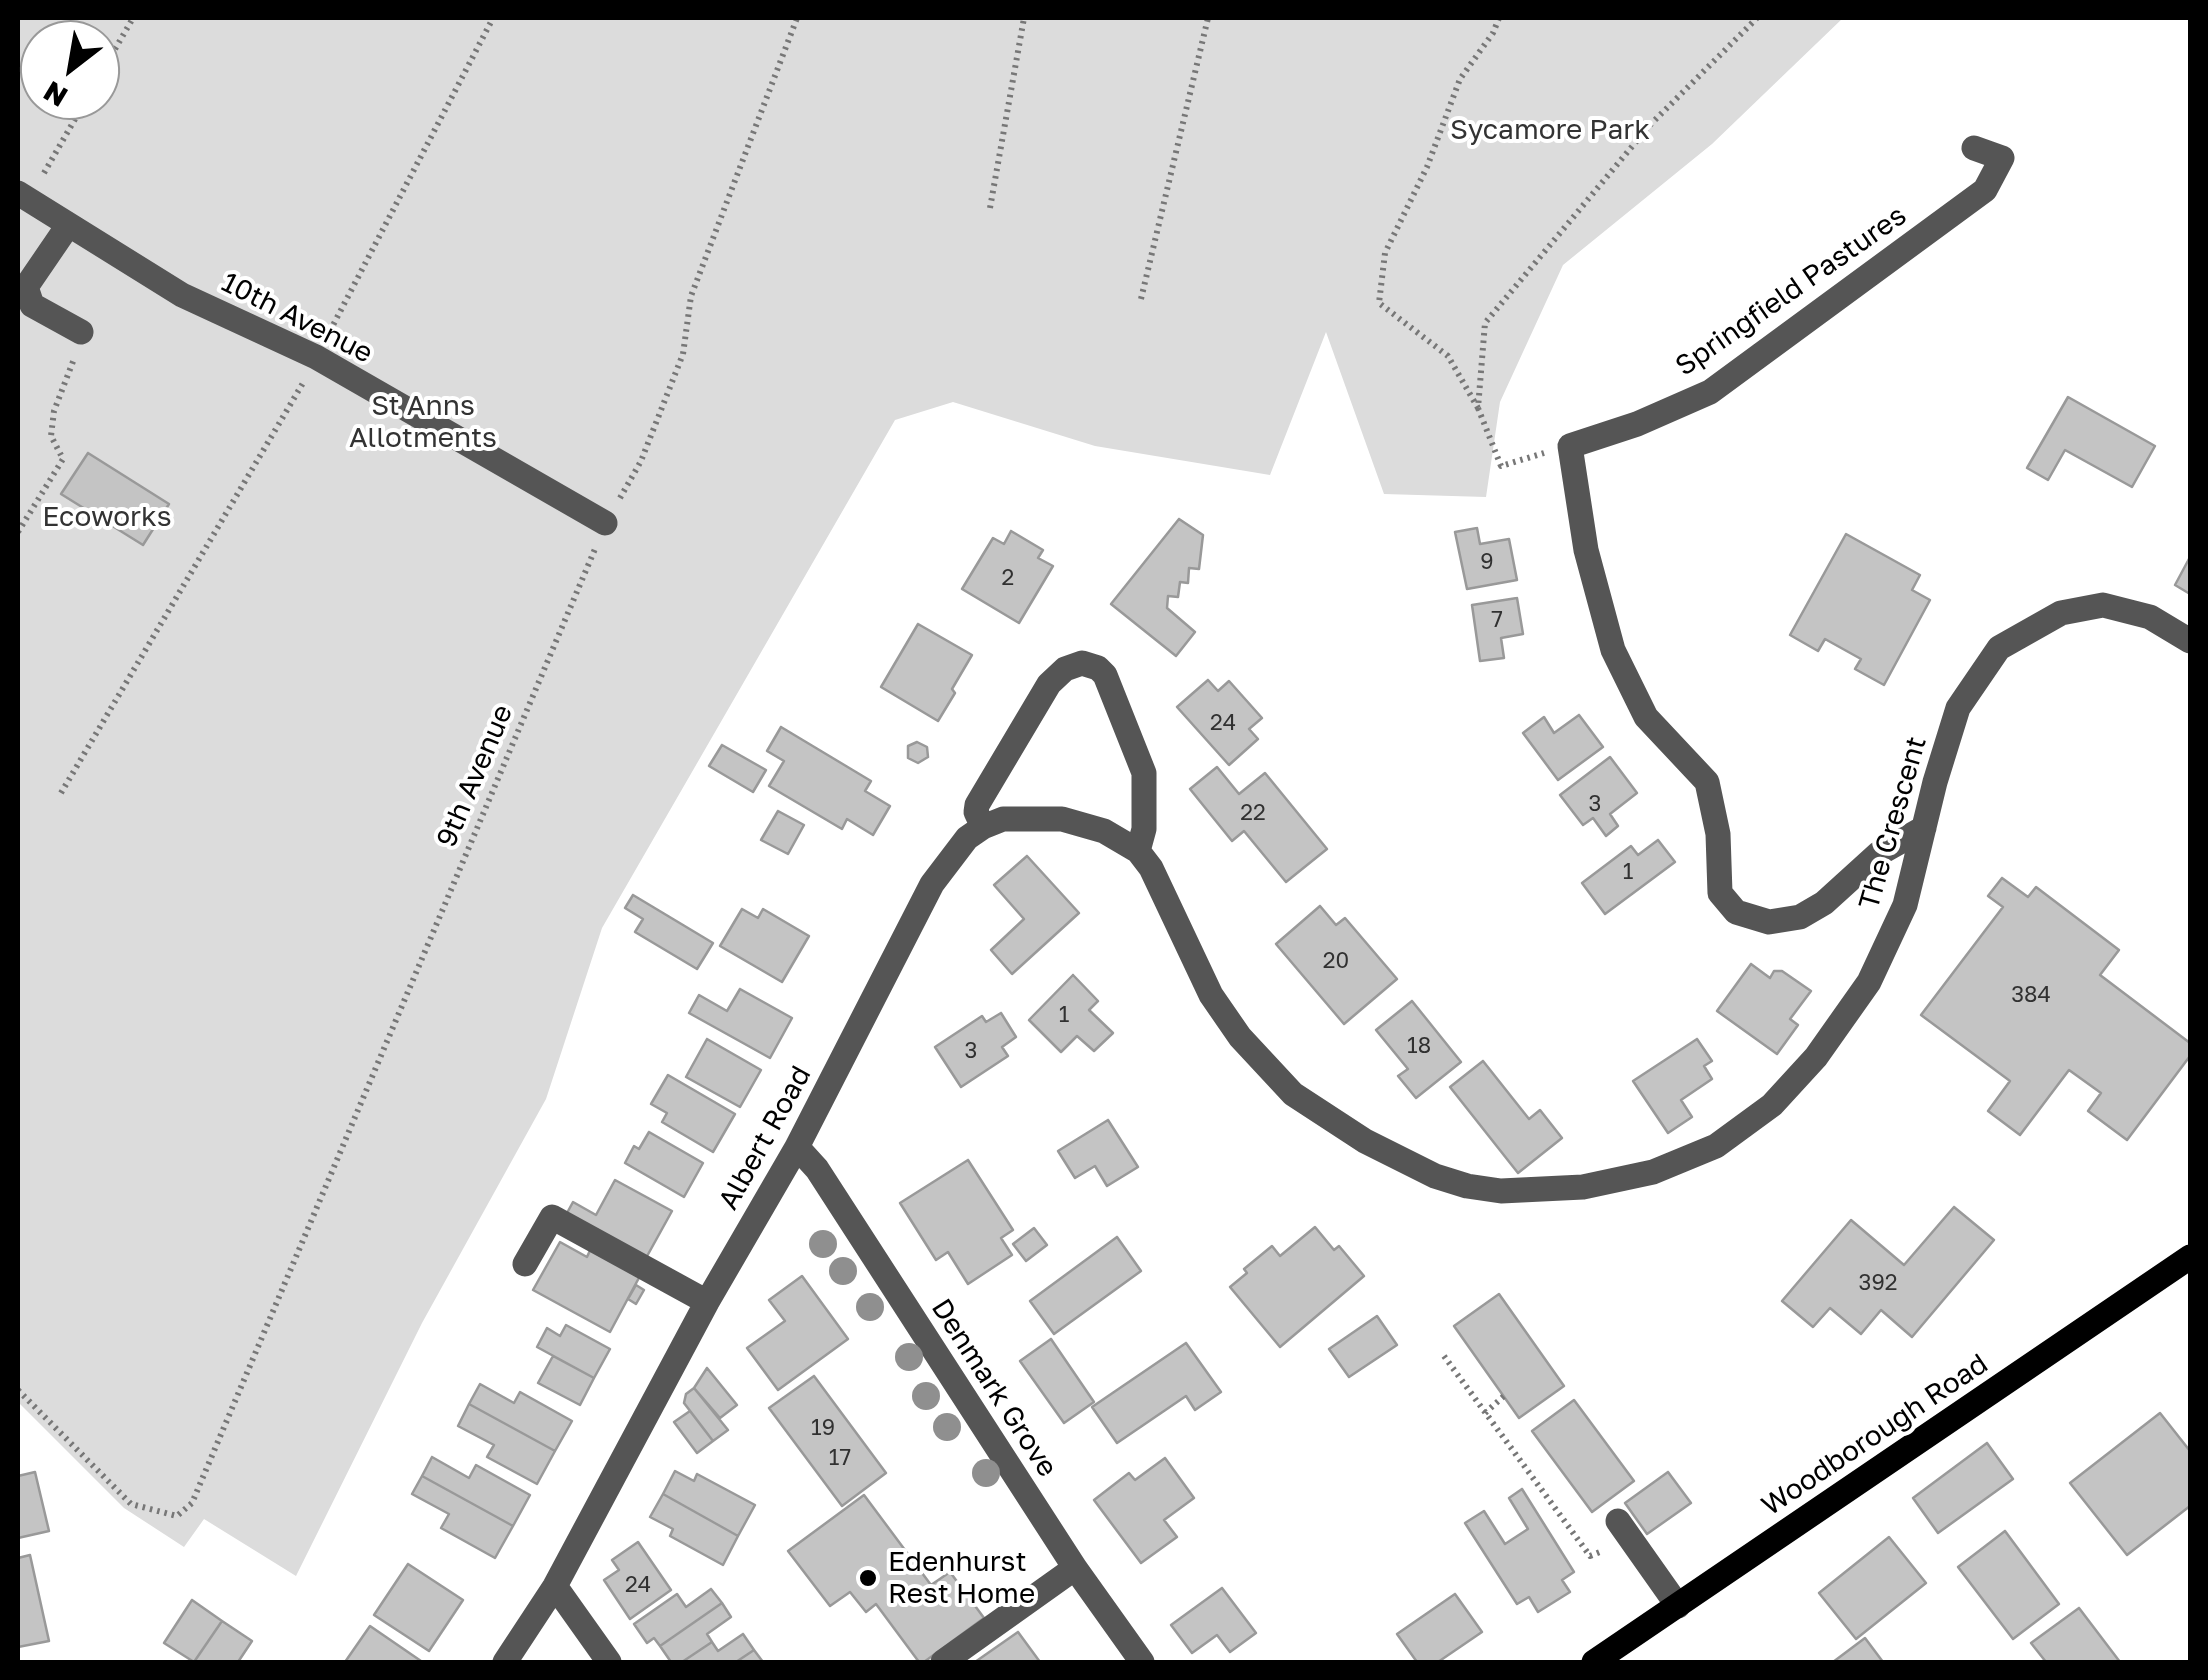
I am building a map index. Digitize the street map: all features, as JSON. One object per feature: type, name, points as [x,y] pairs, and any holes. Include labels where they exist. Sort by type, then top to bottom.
[{"type":"main road","name":"Woodborough Road","points":[[1594,1662],[2190,1257]]},
{"type":"street","name":"Springfield Pastures","points":[[1570,446],[1637,424],[1710,392],[1985,190],[2002,158],[1974,148]]},
{"type":"street","name":"10th Avenue","points":[[23,196],[182,295],[316,358],[606,523]]},
{"type":"street","points":[[68,226],[26,288],[32,304],[81,332]]},
{"type":"street","points":[[1570,446],[1586,550],[1612,650],[1646,717],[1707,782],[1718,834],[1720,893],[1736,912],[1769,922],[1800,917],[1824,903],[1878,854],[1924,828]]},
{"type":"street","name":"The Crescent","points":[[1138,851],[1151,868],[1211,995],[1240,1037],[1293,1094],[1365,1141],[1435,1176],[1501,1192],[1583,1186],[1653,1172],[1716,1146],[1772,1105],[1816,1057],[1869,982],[1905,905],[1958,708],[1999,648],[2060,612],[2102,605],[2150,617],[2190,641]]},
{"type":"street","points":[[1082,663],[1098,668],[1105,675],[1144,773],[1144,829],[1138,851],[1104,831],[1062,819],[1003,819],[984,827],[976,812],[977,805],[1049,684],[1065,668],[1082,663]]},
{"type":"street","name":"Albert Road","points":[[505,1662],[555,1586],[707,1302],[797,1146],[932,884],[967,838],[984,827]]},
{"type":"street","name":"Denmark Grove","points":[[797,1146],[818,1169],[1074,1568],[1142,1662]]},
{"type":"street","points":[[524,1264],[552,1217],[707,1302]]},
{"type":"street","points":[[1618,1521],[1678,1606]]},
{"type":"street","points":[[943,1662],[1074,1568]]},
{"type":"street","points":[[555,1586],[608,1662]]},
{"type":"path","points":[[62,793],[316,358],[493,18]]},
{"type":"path","name":"9th Avenue","points":[[18,1390],[131,1504],[177,1516],[192,1504],[606,523],[641,461],[682,354],[691,296],[797,18]]},
{"type":"path","points":[[990,208],[1024,18]]},
{"type":"path","points":[[1141,299],[1208,18]]},
{"type":"path","points":[[1499,18],[1493,33],[1460,79],[1427,167],[1385,253],[1379,303],[1448,356],[1478,408],[1500,466],[1570,446]]},
{"type":"path","points":[[1478,408],[1485,322],[1650,125],[1757,18]]},
{"type":"path","points":[[23,196],[73,120]]},
{"type":"path","points":[[18,532],[63,459],[50,436],[81,332]]},
{"type":"path","points":[[1444,1356],[1590,1556],[1600,1552]]},
{"type":"path","points":[[1485,1413],[1504,1396]]},
{"type":"green space","name":"St Anns Allotments","points":[[18,18],[1843,18],[1712,144],[1563,265],[1500,402],[1486,497],[1384,494],[1326,332],[1270,475],[1095,446],[953,402],[895,420],[602,928],[546,1099],[422,1323],[296,1576],[204,1519],[184,1547],[124,1508],[18,1402]]},
{"type":"building","points":[[2068,397],[2155,446],[2132,487],[2065,450],[2048,480],[2027,468]]},
{"type":"building","points":[[88,453],[169,504],[143,545],[61,494]]},
{"type":"building","points":[[1179,519],[1203,535],[1199,569],[1189,568],[1188,583],[1180,582],[1178,597],[1168,596],[1167,608],[1195,632],[1176,656],[1111,604]]},
{"type":"building","points":[[1477,528],[1480,544],[1509,539],[1517,580],[1467,589],[1455,532]]},
{"type":"building","points":[[1011,531],[1043,550],[1038,558],[1053,566],[1019,623],[962,589],[993,538],[1004,544]]},
{"type":"building","points":[[1846,534],[1920,575],[1912,590],[1930,600],[1884,685],[1855,669],[1861,659],[1825,639],[1818,651],[1790,635]]},
{"type":"building","points":[[2190,557],[2190,594],[2175,585]]},
{"type":"building","points":[[1517,598],[1523,634],[1501,638],[1504,658],[1480,661],[1472,605]]},
{"type":"building","points":[[918,624],[972,655],[938,721],[881,687]]},
{"type":"building","points":[[1208,680],[1218,691],[1229,681],[1262,718],[1249,729],[1258,739],[1229,765],[1177,707]]},
{"type":"building","points":[[1579,715],[1603,747],[1558,780],[1523,733],[1544,717],[1554,733]]},
{"type":"building","points":[[781,727],[871,781],[865,791],[890,806],[873,835],[847,819],[842,829],[769,786],[784,761],[767,751]]},
{"type":"building","points":[[917,742],[927,747],[928,757],[918,763],[908,758],[908,746]]},
{"type":"building","points":[[722,745],[766,770],[753,792],[709,766]]},
{"type":"building","points":[[1610,757],[1637,793],[1610,814],[1618,826],[1606,836],[1593,818],[1583,825],[1560,795]]},
{"type":"building","points":[[1217,767],[1239,794],[1265,773],[1327,849],[1286,882],[1244,831],[1232,841],[1190,789]]},
{"type":"building","points":[[778,811],[804,825],[788,854],[761,840]]},
{"type":"building","points":[[1658,840],[1675,862],[1605,914],[1582,883],[1631,846],[1638,855]]},
{"type":"building","points":[[1027,856],[1079,913],[1012,974],[991,950],[1024,919],[994,885]]},
{"type":"building","points":[[2002,878],[2028,897],[2036,887],[2119,950],[2100,975],[2190,1043],[2190,1056],[2127,1140],[2088,1111],[2101,1093],[2069,1070],[2020,1135],[1988,1111],[2010,1081],[1921,1015],[2003,907],[1988,896]]},
{"type":"building","points":[[633,895],[713,943],[697,969],[635,932],[643,919],[625,908]]},
{"type":"building","points":[[1320,906],[1336,925],[1345,918],[1397,979],[1344,1024],[1276,944]]},
{"type":"building","points":[[742,909],[758,918],[763,909],[809,936],[782,982],[720,946]]},
{"type":"building","points":[[1751,964],[1770,978],[1774,971],[1782,971],[1811,991],[1790,1019],[1798,1025],[1777,1054],[1717,1011]]},
{"type":"building","points":[[1073,975],[1098,1001],[1089,1010],[1113,1033],[1094,1051],[1077,1036],[1061,1052],[1029,1020]]},
{"type":"building","points":[[740,989],[792,1018],[770,1058],[689,1013],[699,995],[727,1011]]},
{"type":"building","points":[[1412,1001],[1461,1062],[1416,1098],[1398,1076],[1408,1069],[1376,1030]]},
{"type":"building","points":[[1001,1013],[1016,1037],[1002,1047],[1008,1056],[961,1087],[935,1047],[982,1016],[986,1022]]},
{"type":"building","points":[[707,1039],[761,1070],[740,1107],[686,1077]]},
{"type":"building","points":[[1697,1039],[1712,1061],[1704,1066],[1712,1079],[1681,1100],[1692,1117],[1668,1133],[1633,1081]]},
{"type":"building","points":[[1483,1061],[1529,1119],[1540,1110],[1562,1138],[1518,1173],[1450,1087]]},
{"type":"building","points":[[668,1075],[735,1114],[713,1152],[662,1122],[667,1113],[651,1104]]},
{"type":"building","points":[[1108,1120],[1138,1167],[1107,1186],[1095,1166],[1075,1178],[1058,1151]]},
{"type":"building","points":[[649,1132],[703,1163],[684,1197],[625,1163],[634,1146],[639,1149]]},
{"type":"building","points":[[968,1160],[1013,1230],[1001,1238],[1012,1255],[968,1284],[948,1252],[936,1260],[900,1203]]},
{"type":"building","points":[[615,1180],[672,1211],[646,1258],[567,1213],[573,1202],[596,1215]]},
{"type":"building","points":[[1954,1207],[1994,1240],[1912,1337],[1881,1310],[1861,1334],[1830,1308],[1813,1327],[1782,1301],[1851,1220],[1904,1265]]},
{"type":"building","points":[[1315,1227],[1334,1250],[1339,1246],[1364,1276],[1280,1347],[1230,1287],[1247,1273],[1244,1269],[1272,1246],[1280,1256]]},
{"type":"building","points":[[1034,1228],[1047,1245],[1026,1261],[1013,1244]]},
{"type":"building","points":[[1117,1237],[1141,1271],[1054,1334],[1030,1301]]},
{"type":"building","points":[[560,1242],[587,1257],[592,1246],[641,1274],[610,1332],[533,1290]]},
{"type":"building","points":[[802,1276],[848,1339],[778,1390],[747,1348],[785,1321],[769,1300]]},
{"type":"building","points":[[636,1285],[644,1290],[636,1304],[628,1299]]},
{"type":"building","points":[[1499,1294],[1564,1386],[1519,1418],[1454,1326]]},
{"type":"building","points":[[1377,1316],[1397,1345],[1349,1377],[1329,1349]]},
{"type":"building","points":[[566,1325],[610,1349],[594,1378],[537,1347],[547,1328],[560,1336]]},
{"type":"building","points":[[1051,1339],[1094,1402],[1064,1423],[1020,1361]]},
{"type":"building","points":[[1186,1343],[1221,1392],[1195,1410],[1186,1396],[1117,1443],[1092,1407]]},
{"type":"building","points":[[553,1356],[594,1378],[580,1405],[538,1383]]},
{"type":"building","points":[[707,1368],[737,1405],[720,1418],[694,1388]]},
{"type":"building","points":[[814,1376],[886,1473],[842,1506],[769,1408]]},
{"type":"building","points":[[480,1384],[514,1403],[520,1392],[572,1421],[555,1451],[469,1404]]},
{"type":"building","points":[[694,1388],[728,1430],[713,1441],[684,1403],[686,1394]]},
{"type":"building","points":[[1574,1400],[1634,1481],[1592,1512],[1532,1431]]},
{"type":"building","points":[[469,1404],[555,1451],[537,1484],[487,1457],[494,1445],[458,1426]]},
{"type":"building","points":[[690,1411],[713,1441],[697,1453],[674,1422]]},
{"type":"building","points":[[2160,1413],[2190,1451],[2190,1506],[2127,1555],[2070,1483]]},
{"type":"building","points":[[1987,1443],[2013,1479],[1938,1533],[1913,1498]]},
{"type":"building","points":[[432,1457],[469,1478],[476,1465],[530,1495],[513,1526],[422,1476]]},
{"type":"building","points":[[1165,1458],[1194,1498],[1164,1520],[1177,1537],[1141,1563],[1094,1500],[1129,1473],[1135,1480]]},
{"type":"building","points":[[675,1471],[694,1481],[697,1474],[755,1505],[738,1536],[663,1494]]},
{"type":"building","points":[[35,1472],[49,1531],[18,1538],[18,1476]]},
{"type":"building","points":[[1668,1472],[1691,1503],[1647,1534],[1625,1503]]},
{"type":"building","points":[[422,1476],[513,1526],[495,1558],[441,1528],[449,1514],[412,1494]]},
{"type":"building","points":[[1522,1489],[1574,1572],[1562,1580],[1570,1592],[1538,1612],[1529,1597],[1517,1604],[1465,1523],[1484,1511],[1505,1544],[1528,1529],[1509,1498]]},
{"type":"building","points":[[663,1494],[738,1536],[723,1565],[670,1536],[673,1529],[650,1517]]},
{"type":"building","name":"Edenhurst Rest Home","points":[[864,1495],[931,1585],[950,1572],[984,1618],[924,1662],[919,1662],[876,1604],[866,1612],[850,1592],[830,1606],[788,1551]]},
{"type":"building","points":[[2005,1531],[2059,1604],[2013,1639],[1958,1567]]},
{"type":"building","points":[[1889,1537],[1926,1583],[1856,1639],[1819,1593]]},
{"type":"building","points":[[638,1542],[671,1590],[630,1619],[604,1580],[619,1570],[612,1560]]},
{"type":"building","points":[[30,1555],[49,1641],[18,1647],[18,1558]]},
{"type":"building","points":[[408,1564],[463,1600],[429,1651],[374,1615]]},
{"type":"building","points":[[1222,1588],[1256,1633],[1230,1652],[1217,1635],[1192,1653],[1171,1625]]},
{"type":"building","points":[[711,1589],[722,1603],[660,1646],[654,1638],[647,1643],[634,1624],[677,1594],[686,1607]]},
{"type":"building","points":[[1455,1594],[1482,1632],[1438,1662],[1417,1662],[1397,1634]]},
{"type":"building","points":[[192,1600],[222,1621],[194,1662],[164,1643]]},
{"type":"building","points":[[722,1603],[731,1617],[707,1634],[712,1642],[682,1662],[671,1662],[660,1646]]},
{"type":"building","points":[[2079,1608],[2120,1662],[2046,1662],[2031,1643]]},
{"type":"building","points":[[222,1621],[252,1641],[238,1662],[194,1662]]},
{"type":"building","points":[[370,1626],[421,1661],[345,1662]]},
{"type":"building","points":[[1018,1632],[1040,1662],[975,1662]]},
{"type":"building","points":[[743,1634],[754,1650],[736,1662],[682,1662],[712,1642],[718,1651]]},
{"type":"building","points":[[1865,1638],[1883,1662],[1833,1662]]},
{"type":"building","points":[[754,1650],[763,1662],[736,1662]]},
{"type":"place","name":"Edenhurst Rest Home","points":[[868,1578]]},
{"type":"park label","name":"Sycamore Park","points":[[1550,130]]},
{"type":"park label","name":"Ecoworks","points":[[107,517]]}]
